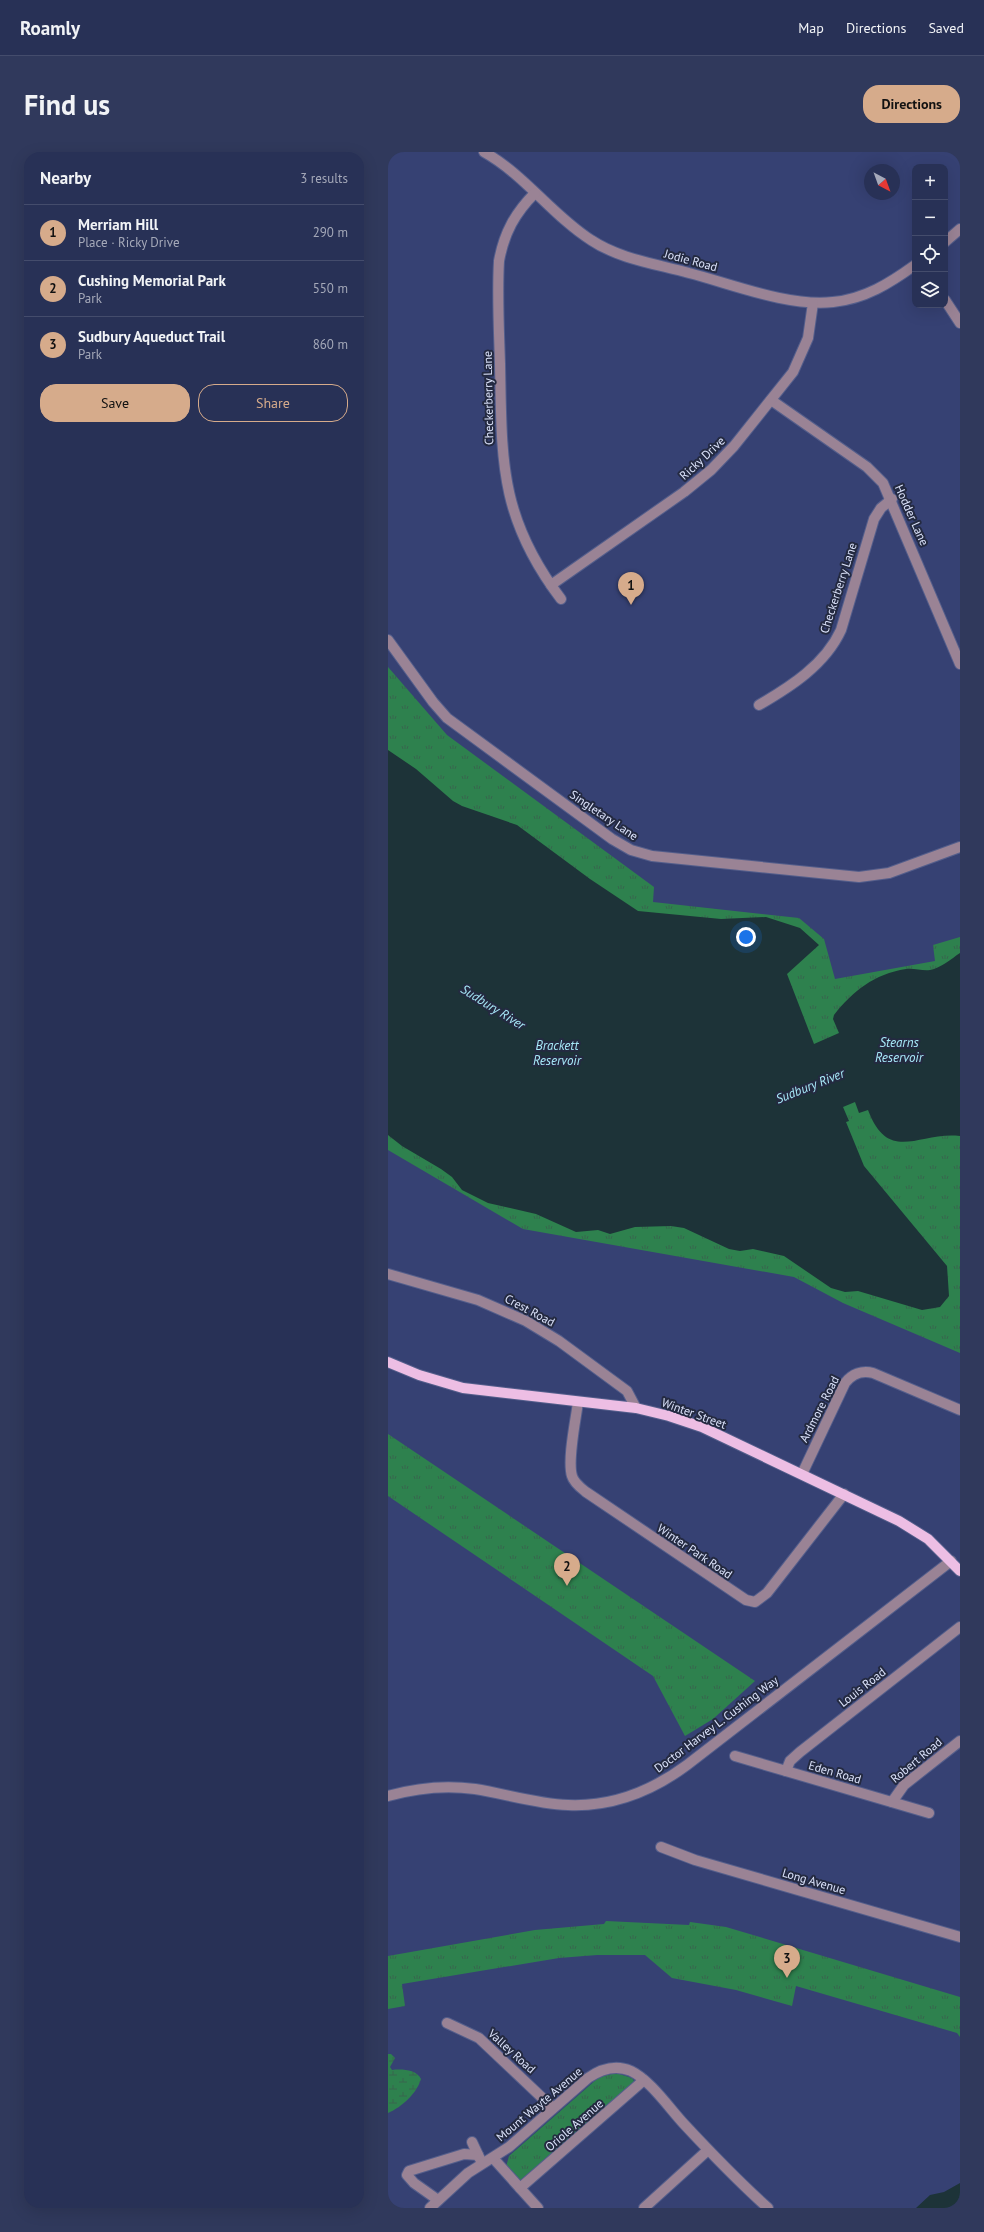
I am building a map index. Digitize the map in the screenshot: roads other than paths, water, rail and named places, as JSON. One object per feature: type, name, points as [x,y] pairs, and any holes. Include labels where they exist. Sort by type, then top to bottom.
[{"type":"main road","name":"Winter Street","points":[[388,1362],[433,1380],[463,1388],[636,1408],[669,1416],[702,1427],[844,1494],[915,1530],[960,1570]]},
{"type":"street","name":"Jodie Road","points":[[484,152],[512,172],[581,233],[606,248],[633,257],[775,296],[813,302],[836,302],[870,293],[891,282],[912,267]]},
{"type":"street","name":"Checkerberry Lane","points":[[535,193],[521,208],[509,226],[504,237],[499,261],[501,443],[504,474],[516,520],[533,559],[561,599]]},
{"type":"street","points":[[948,240],[960,230]]},
{"type":"street","name":"Ricky Drive","points":[[551,585],[697,482],[734,446],[793,372],[804,349],[811,326],[813,302]]},
{"type":"street","points":[[948,305],[960,323]]},
{"type":"street","name":"Hodder Lane","points":[[771,400],[874,473],[883,483],[892,500],[960,664]]},
{"type":"street","name":"Checkerberry Lane","points":[[759,706],[806,673],[821,660],[832,646],[842,625],[874,519],[881,508],[892,500]]},
{"type":"street","name":"Singletary Lane","points":[[388,640],[433,702],[447,718],[612,839],[631,850],[664,858],[859,877],[889,873],[960,847]]},
{"type":"street","name":"Crest Road","points":[[388,1274],[478,1300],[526,1321],[560,1341],[622,1387],[630,1394],[636,1408]]},
{"type":"street","name":"Ardmore Road","points":[[802,1474],[846,1383],[858,1373],[873,1373],[960,1410]]},
{"type":"street","name":"Winter Park Road","points":[[578,1402],[571,1462],[572,1476],[576,1482],[586,1492],[741,1598],[750,1602],[759,1600],[767,1593],[844,1494]]},
{"type":"street","name":"Doctor Harvey L. Cushing Way","points":[[388,1796],[422,1789],[464,1788],[555,1804],[581,1805],[608,1802],[648,1790],[687,1765],[951,1561]]},
{"type":"street","name":"Louis Road","points":[[786,1771],[790,1761],[800,1752],[960,1627]]},
{"type":"street","name":"Robert Road","points":[[892,1802],[904,1785],[960,1741]]},
{"type":"street","name":"Eden Road","points":[[735,1756],[929,1812]]},
{"type":"street","name":"Long Avenue","points":[[661,1847],[702,1862],[960,1937]]},
{"type":"street","name":"Valley Road","points":[[447,2022],[479,2038],[553,2108]]},
{"type":"street","name":"Mount Wayte Avenue","points":[[430,2208],[480,2158],[492,2158],[509,2147],[588,2078],[607,2068],[615,2067],[630,2071],[644,2080],[708,2150],[768,2208]]},
{"type":"street","name":"Oriole Avenue","points":[[520,2188],[644,2080]]},
{"type":"street","points":[[472,2142],[480,2158]]},
{"type":"street","points":[[649,2206],[708,2150]]},
{"type":"street","points":[[438,2200],[412,2182],[407,2175],[409,2171],[464,2154],[480,2158]]},
{"type":"street","points":[[492,2158],[538,2208]]},
{"type":"water","name":"Brackett Reservoir","points":[[388,750],[416,769],[453,801],[462,806],[517,825],[590,879],[638,911],[721,919],[766,917],[800,928],[819,945],[787,974],[814,1044],[839,1033],[833,1019],[834,1015],[849,998],[874,979],[894,971],[906,969],[934,969],[960,953],[960,1136],[945,1136],[906,1142],[896,1141],[885,1137],[876,1127],[868,1110],[859,1113],[855,1102],[843,1107],[849,1121],[846,1122],[864,1166],[947,1266],[949,1296],[940,1307],[922,1310],[858,1291],[845,1292],[831,1288],[784,1256],[753,1249],[740,1251],[729,1249],[684,1228],[671,1226],[635,1227],[610,1234],[598,1230],[576,1232],[536,1214],[488,1203],[462,1190],[452,1177],[402,1146],[388,1135]]},
{"type":"water","points":[[960,2183],[960,2208],[916,2208],[930,2195],[944,2192]]},
{"type":"place","name":"Merriam Hill","points":[[631,605]]},
{"type":"place","name":"Cushing Memorial Park","points":[[567,1586]]},
{"type":"place","name":"Sudbury Aqueduct Trail","points":[[787,1978]]},
{"type":"water label","name":"Sudbury River","points":[[493,1007]]},
{"type":"water label","name":"Stearns Reservoir","points":[[899,1050]]},
{"type":"water label","name":"Sudbury River","points":[[810,1086]]}]
